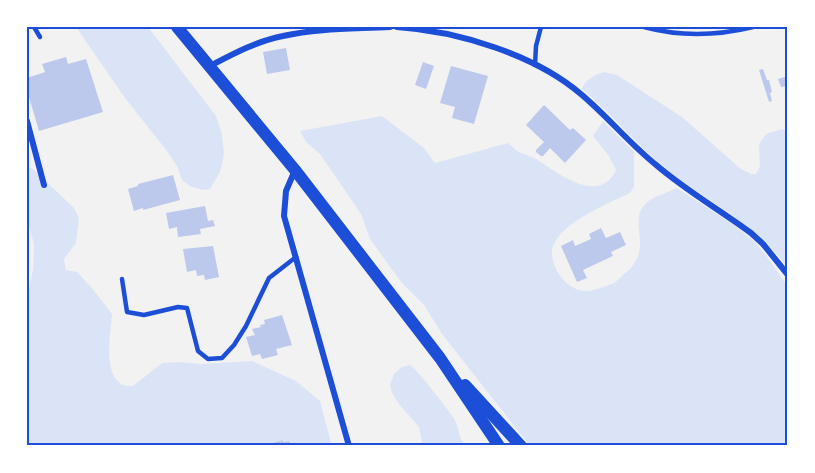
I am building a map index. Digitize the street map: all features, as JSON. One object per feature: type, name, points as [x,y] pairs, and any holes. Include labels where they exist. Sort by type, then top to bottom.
[{"type":"main road","points":[[177,27],[295,170],[440,358],[499,446]]},
{"type":"main road","points":[[440,358],[521,446]]},
{"type":"street","points":[[210,66],[246,47],[281,36],[390,27]]},
{"type":"street","points":[[397,27],[465,38],[498,49],[535,65],[572,87],[656,165],[751,233],[788,275]]},
{"type":"street","points":[[27,121],[44,185]]},
{"type":"street","points":[[295,170],[286,191],[284,216],[349,446]]},
{"type":"lane","points":[[34,27],[40,37]]},
{"type":"lane","points":[[535,65],[536,46],[541,27]]},
{"type":"lane","points":[[644,27],[664,33],[689,35],[715,34],[753,27]]},
{"type":"lane","points":[[122,279],[128,312],[144,315],[178,307],[187,308],[198,351],[208,359],[222,358],[246,326],[269,278],[296,256]]},
{"type":"shaded area","points":[[76,27],[148,27],[216,116],[222,134],[224,155],[220,172],[210,189],[202,190],[182,180],[177,166],[167,151],[125,98]]},
{"type":"shaded area","points":[[604,72],[617,75],[682,117],[741,169],[751,174],[756,174],[760,166],[759,144],[766,134],[782,129],[788,132],[788,268],[770,246],[752,230],[666,169],[582,89],[588,80]]},
{"type":"shaded area","points":[[382,116],[424,148],[435,163],[508,143],[566,178],[589,186],[599,185],[609,180],[616,170],[609,156],[593,136],[603,121],[634,152],[634,187],[630,193],[590,212],[571,225],[557,239],[552,249],[554,265],[562,278],[574,288],[590,291],[614,283],[620,278],[633,265],[638,255],[640,212],[645,204],[677,188],[754,241],[788,287],[788,446],[530,446],[442,334],[424,305],[402,283],[388,264],[370,239],[361,214],[320,154],[306,142],[300,131]]},
{"type":"shaded area","points":[[27,166],[74,208],[79,218],[76,243],[64,259],[66,270],[77,272],[112,314],[109,353],[112,372],[116,380],[123,385],[133,386],[162,363],[201,364],[252,361],[296,381],[320,401],[332,446],[27,446],[27,302],[33,269],[34,244],[27,219]]},
{"type":"shaded area","points":[[410,365],[452,415],[466,446],[419,446],[422,442],[419,427],[399,404],[390,385],[394,374],[402,367]]},
{"type":"building","points":[[286,48],[290,70],[267,74],[263,52]]},
{"type":"building","points":[[66,57],[68,64],[86,59],[103,112],[39,131],[27,90],[27,78],[45,72],[42,64]]},
{"type":"building","points":[[423,62],[434,66],[426,89],[415,85]]},
{"type":"building","points":[[451,66],[488,76],[474,124],[452,118],[455,107],[440,103]]},
{"type":"building","points":[[763,69],[772,92],[770,93],[772,101],[769,102],[759,70]]},
{"type":"building","points":[[788,76],[788,86],[781,87],[778,79]]},
{"type":"building","points":[[544,105],[570,130],[573,128],[586,140],[565,163],[550,148],[543,156],[536,152],[544,142],[526,125]]},
{"type":"building","points":[[173,175],[180,200],[134,211],[128,189],[138,184]]},
{"type":"building","points":[[205,206],[208,221],[213,220],[215,226],[200,229],[201,234],[178,237],[177,227],[169,229],[166,213]]},
{"type":"building","points":[[601,228],[606,238],[620,232],[626,245],[611,252],[613,256],[583,270],[587,278],[577,282],[561,246],[573,240],[575,246],[591,239],[589,234]]},
{"type":"building","points":[[213,246],[219,277],[205,280],[204,275],[197,276],[196,270],[187,272],[183,249]]},
{"type":"building","points":[[282,315],[292,345],[276,349],[278,355],[262,359],[260,354],[252,356],[246,337],[255,335],[252,329],[265,324],[264,320]]},
{"type":"building","points":[[283,440],[283,442],[289,441],[291,446],[263,446]]}]
